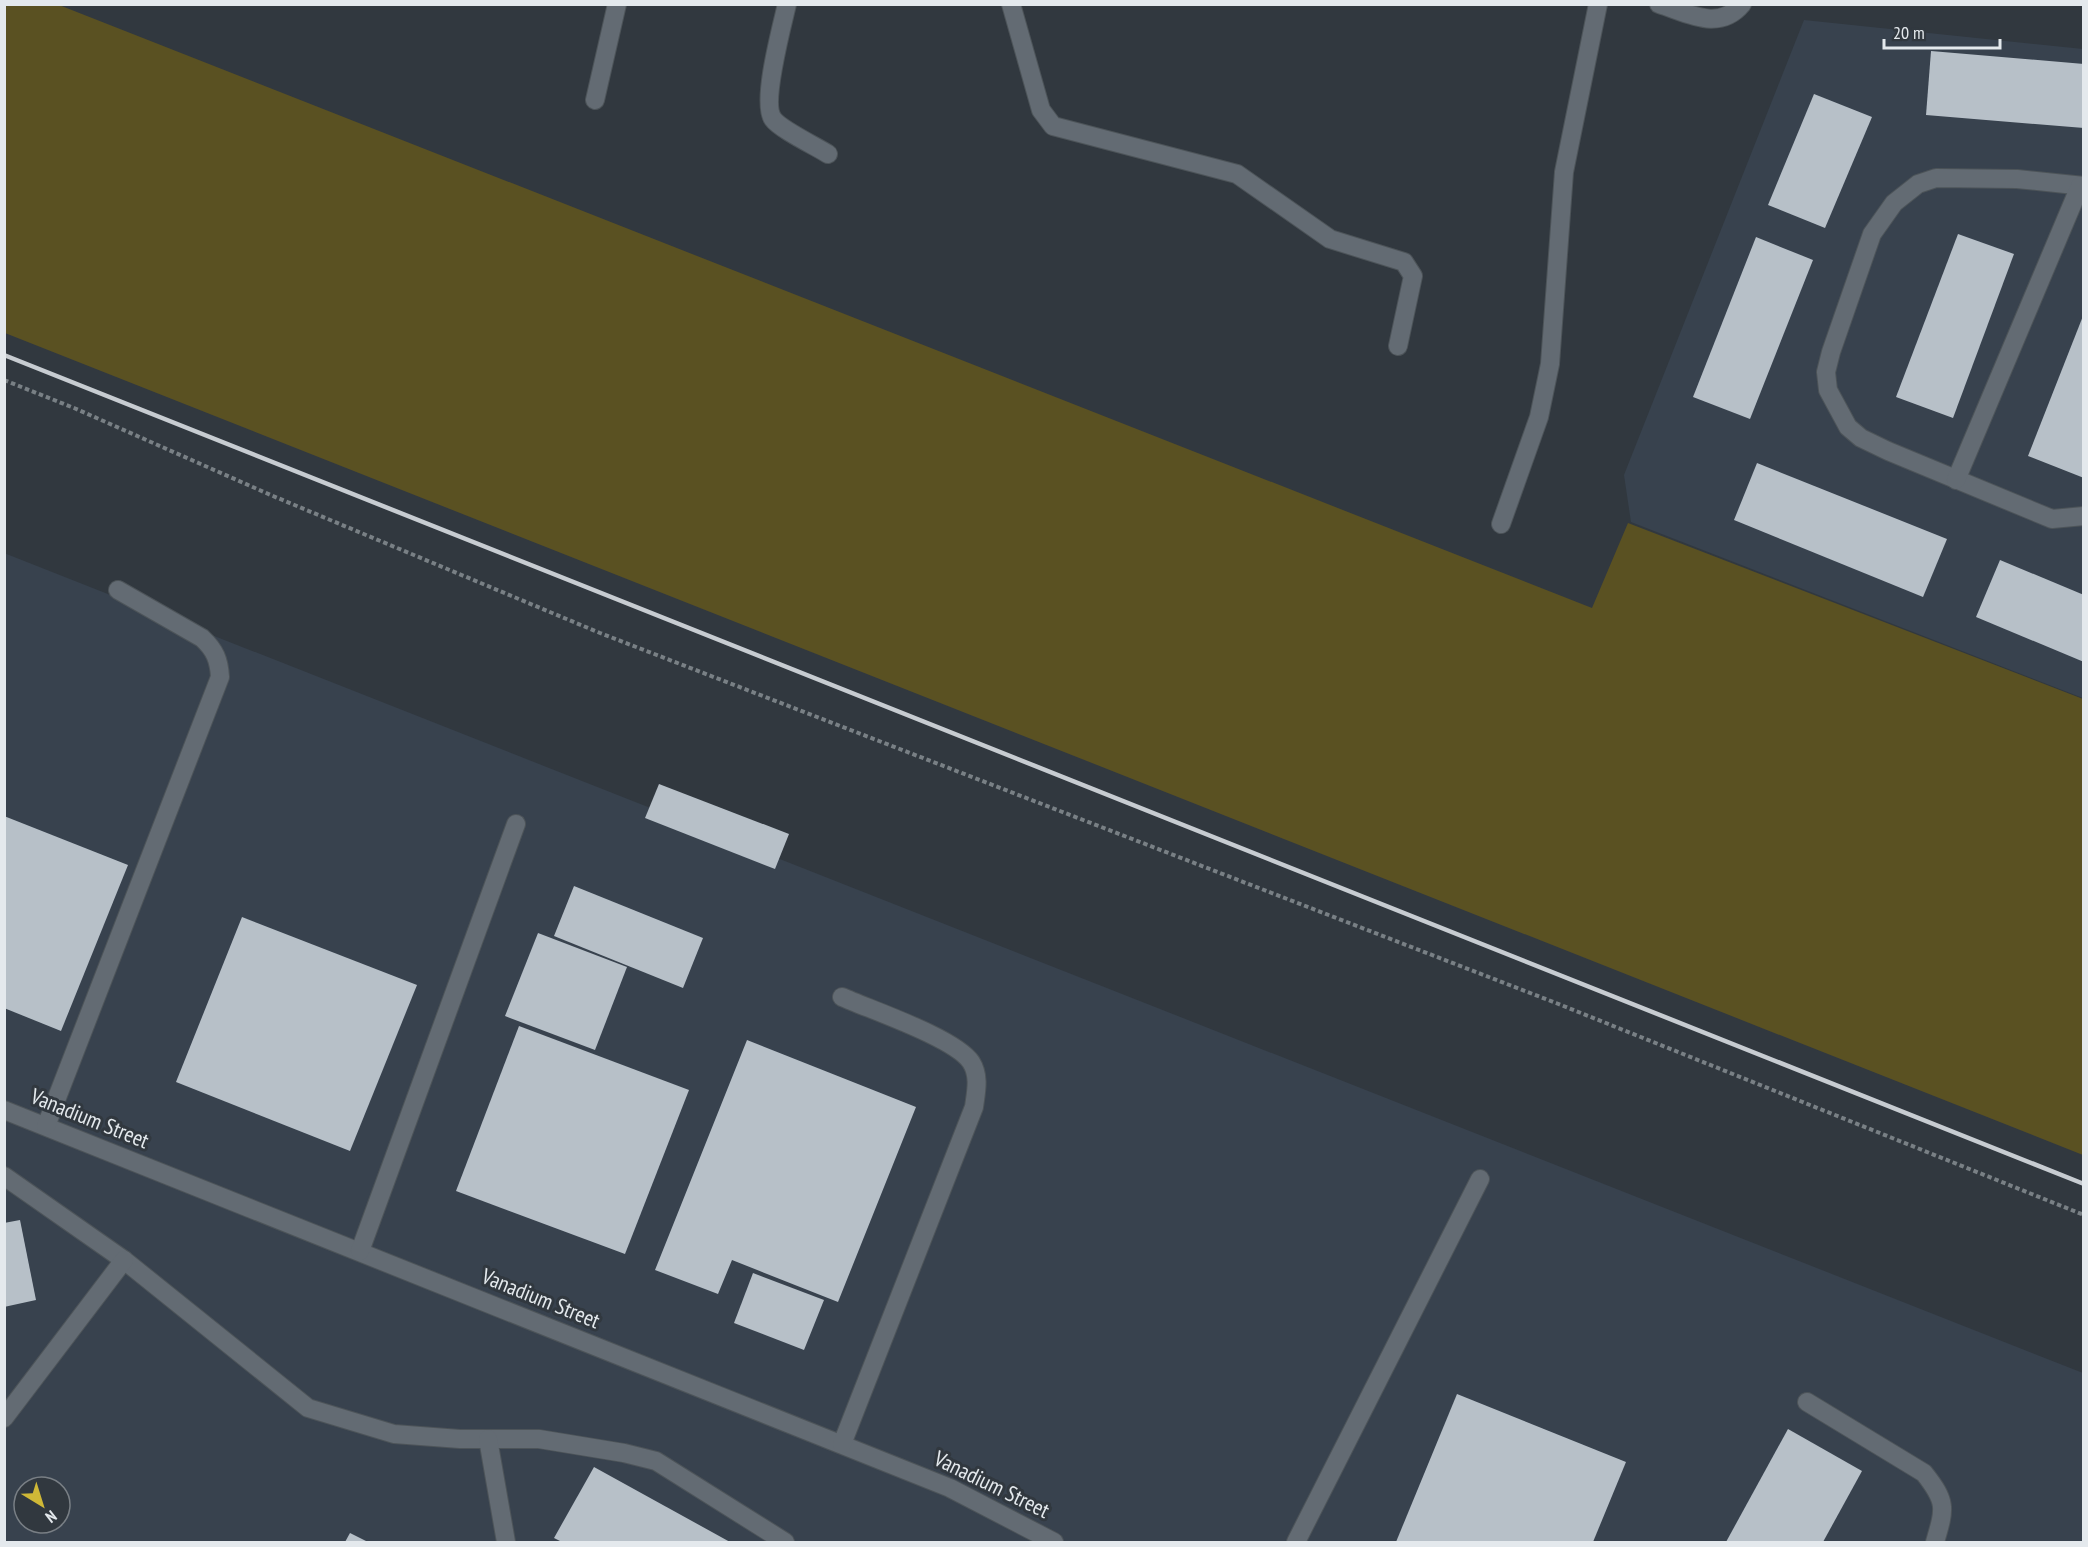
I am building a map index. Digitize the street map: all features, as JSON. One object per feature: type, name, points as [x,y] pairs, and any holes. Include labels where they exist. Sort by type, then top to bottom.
[{"type":"street","points":[[596,100],[617,4]]},
{"type":"street","points":[[787,4],[773,68],[768,107],[773,119],[828,154]]},
{"type":"street","points":[[1011,4],[1041,110],[1053,126],[1237,174],[1330,239],[1404,262],[1413,276],[1398,346]]},
{"type":"street","points":[[1501,524],[1539,417],[1550,364],[1564,172],[1598,4]]},
{"type":"street","points":[[1659,4],[1711,20],[1728,17],[1742,4]]},
{"type":"street","points":[[1956,480],[2082,186],[2017,179],[1936,178],[1918,184],[1894,203],[1872,234],[1826,372],[1828,390],[1848,427],[1861,438],[1956,480],[2052,519],[2084,516]]},
{"type":"street","points":[[46,1126],[220,677],[219,659],[211,646],[202,638],[118,590]]},
{"type":"street","points":[[360,1251],[516,825]]},
{"type":"street","points":[[842,997],[952,1044],[971,1062],[978,1082],[974,1107],[842,1444]]},
{"type":"street","name":"Vanadium Street","points":[[4,1110],[950,1488],[1054,1542]]},
{"type":"street","points":[[4,1176],[124,1260],[308,1408],[394,1434],[539,1439],[624,1453],[656,1461],[785,1542]]},
{"type":"street","points":[[1296,1542],[1480,1179]]},
{"type":"street","points":[[4,1418],[124,1260]]},
{"type":"street","points":[[1807,1402],[1924,1473],[1937,1490],[1942,1503],[1942,1517],[1935,1542]]},
{"type":"street","points":[[488,1439],[506,1542]]},
{"type":"path","points":[[4,380],[600,633],[1556,1003],[2084,1215]]},
{"type":"shaded area","points":[[4,5],[59,5],[1592,608],[1628,523],[2083,699],[2083,1155],[5,333]]},
{"type":"shaded area","points":[[1804,20],[2083,49],[2083,698],[1631,522],[1624,475]]},
{"type":"shaded area","points":[[4,553],[2083,1373],[2083,1542],[5,1542]]},
{"type":"building","points":[[1931,51],[2084,64],[2084,128],[1926,115]]},
{"type":"building","points":[[1814,94],[1872,117],[1825,228],[1768,205]]},
{"type":"building","points":[[1958,234],[2014,254],[1953,418],[1896,397]]},
{"type":"building","points":[[1756,237],[1813,260],[1750,419],[1693,397]]},
{"type":"building","points":[[2084,316],[2084,478],[2028,456]]},
{"type":"building","points":[[1757,463],[1947,539],[1923,597],[1734,520]]},
{"type":"building","points":[[2000,560],[2084,595],[2084,662],[1976,617]]},
{"type":"building","points":[[659,784],[789,834],[775,869],[645,818]]},
{"type":"building","points":[[4,816],[128,865],[61,1031],[4,1008]]},
{"type":"building","points":[[574,886],[703,938],[683,988],[554,936]]},
{"type":"building","points":[[242,917],[417,985],[350,1151],[176,1082]]},
{"type":"building","points":[[538,933],[627,967],[595,1050],[505,1016]]},
{"type":"building","points":[[519,1026],[689,1090],[625,1254],[456,1191]]},
{"type":"building","points":[[747,1040],[916,1107],[838,1302],[732,1260],[718,1294],[655,1270]]},
{"type":"building","points":[[20,1220],[36,1300],[4,1307],[4,1223]]},
{"type":"building","points":[[753,1273],[824,1300],[804,1350],[734,1323]]},
{"type":"building","points":[[1457,1394],[1626,1462],[1593,1542],[1396,1542]]},
{"type":"building","points":[[1788,1429],[1862,1471],[1823,1542],[1726,1542]]},
{"type":"building","points":[[594,1467],[730,1542],[562,1542],[554,1538]]},
{"type":"building","points":[[350,1533],[368,1542],[345,1542]]},
{"type":"railway","points":[[4,355],[2084,1184]]}]
